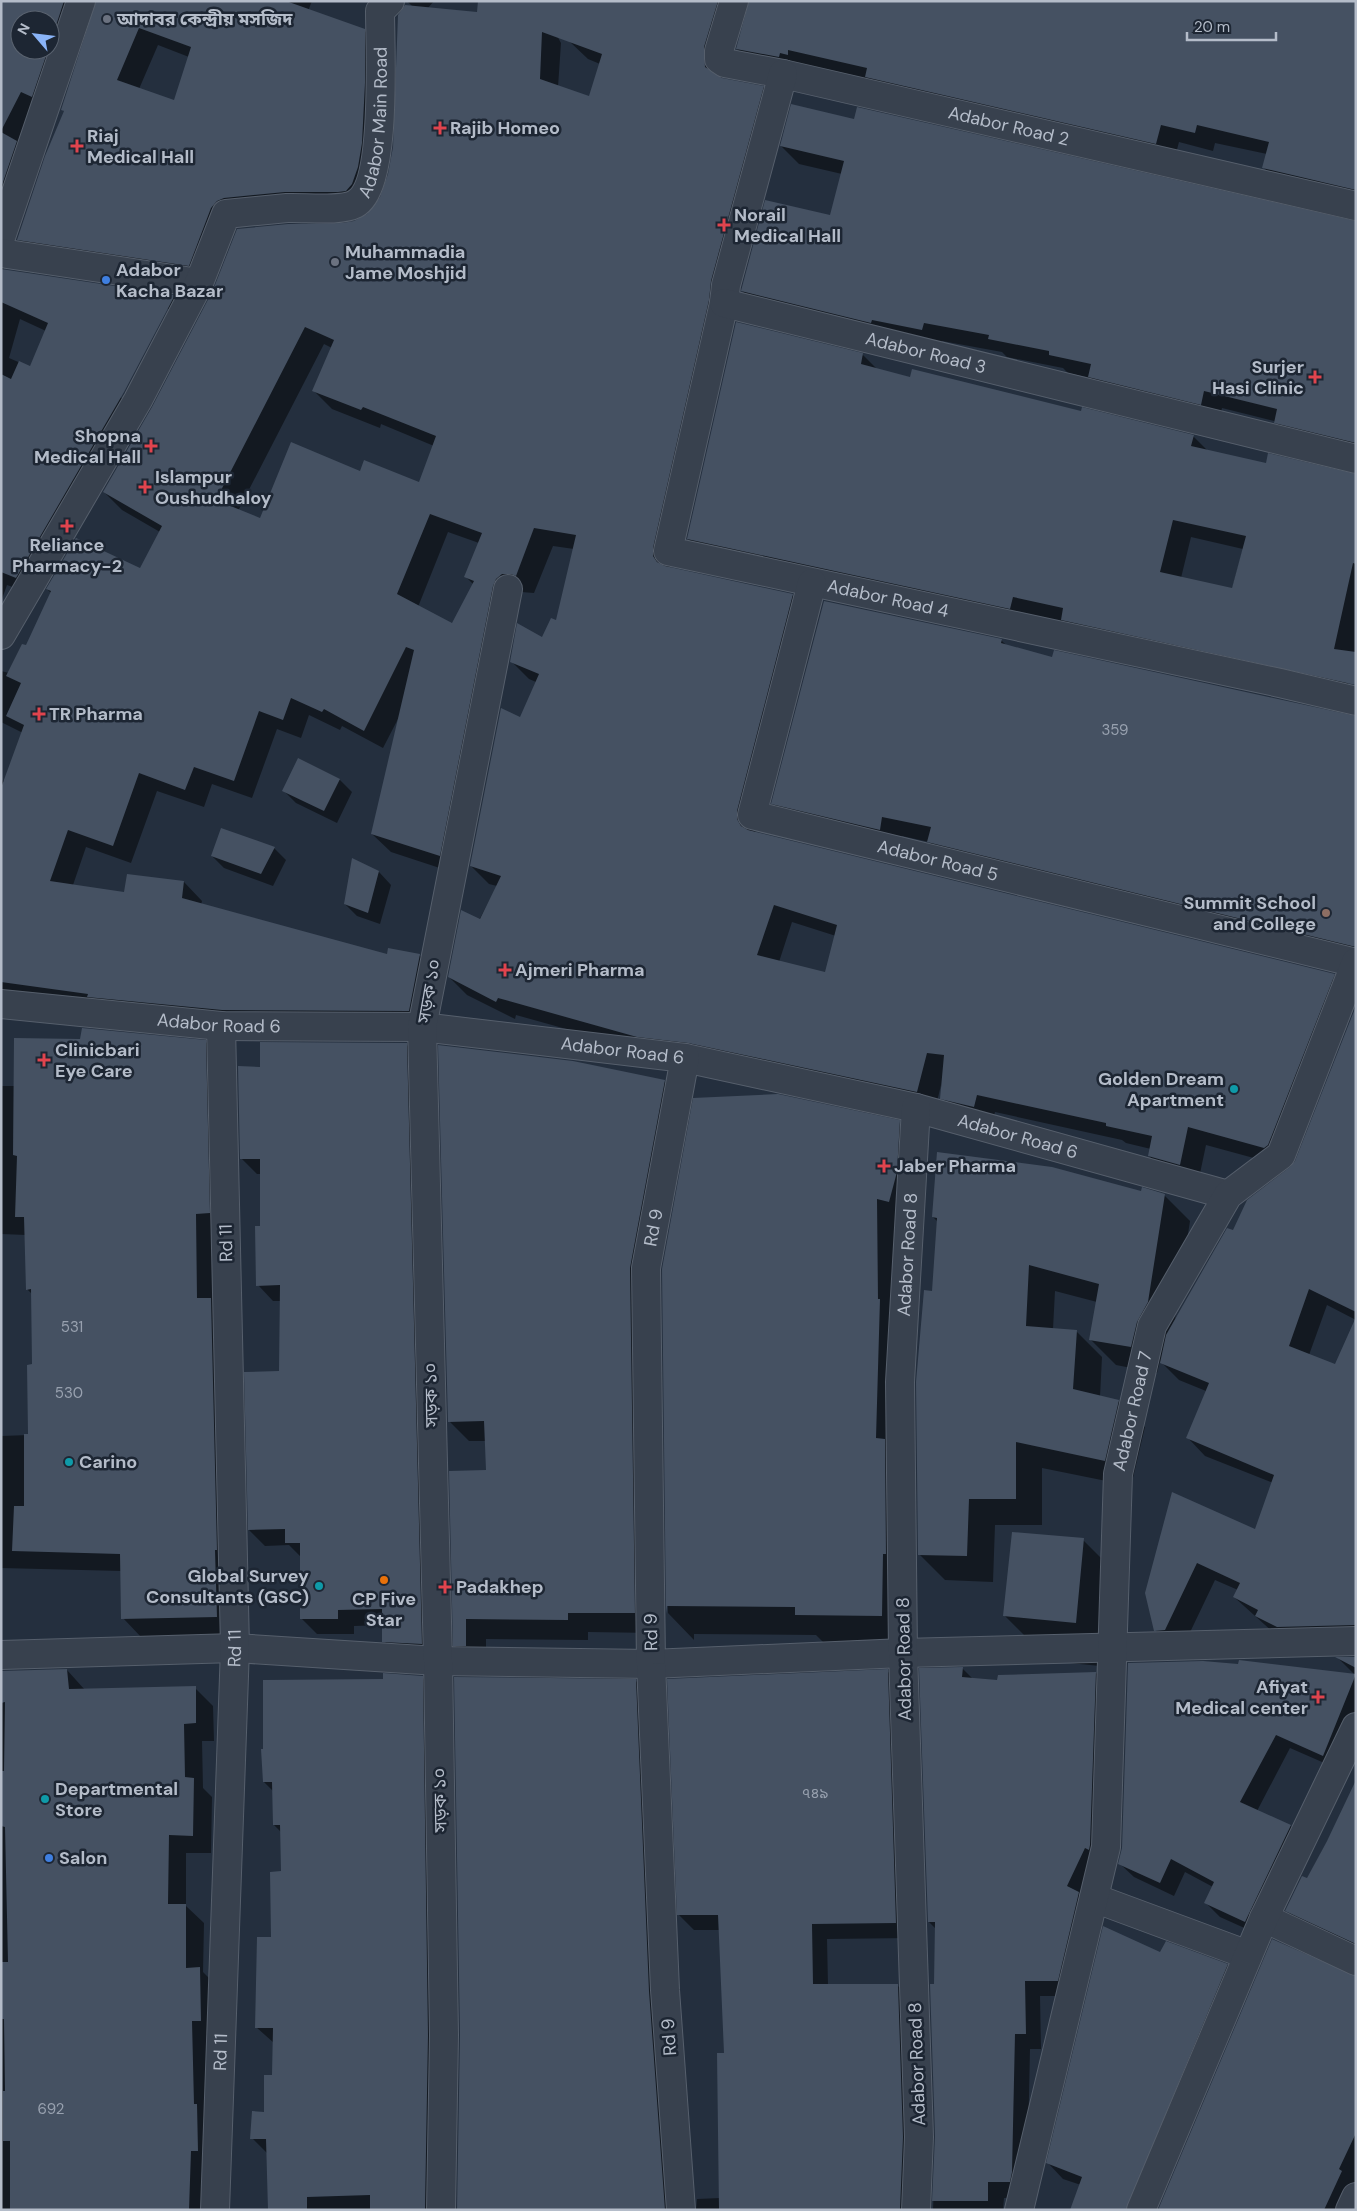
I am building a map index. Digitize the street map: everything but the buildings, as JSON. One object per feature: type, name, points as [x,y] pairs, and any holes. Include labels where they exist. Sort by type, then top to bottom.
[{"type":"street","points":[[1,237],[81,1]]},
{"type":"street","name":"Adabor Main Road","points":[[1,635],[138,400],[199,283],[226,214],[289,208],[315,210],[340,207],[355,204],[367,192],[373,173],[381,101],[380,11],[390,1]]},
{"type":"street","name":"Adabor Road 2","points":[[734,1],[719,51],[719,59],[725,64],[783,74],[1356,206]]},
{"type":"street","points":[[724,303],[726,286],[783,74]]},
{"type":"street","points":[[1,253],[199,283]]},
{"type":"street","name":"Adabor Road 3","points":[[724,303],[1356,459]]},
{"type":"street","name":"Adabor Road 4","points":[[724,303],[668,551],[812,584],[1280,683],[1356,701]]},
{"type":"street","name":"Adabor Road 5","points":[[812,584],[752,815],[1356,963]]},
{"type":"street","name":"সড়ক ১০","points":[[441,2210],[444,2035],[438,1661],[422,1027],[446,894],[486,706],[508,589]]},
{"type":"street","points":[[1228,1195],[1281,1155],[1356,963]]},
{"type":"street","name":"Adabor Road 6","points":[[1,1004],[221,1026],[422,1027],[686,1058],[916,1108],[1228,1195]]},
{"type":"street","name":"Rd 11","points":[[215,2210],[235,1648],[221,1026]]},
{"type":"street","name":"Rd 9","points":[[681,2210],[665,1990],[651,1664],[646,1268],[686,1058]]},
{"type":"street","name":"Adabor Road 8","points":[[916,1108],[900,1382],[903,1654],[920,2137],[916,2210]]},
{"type":"street","name":"Adabor Road 7","points":[[1019,2210],[1051,2069],[1106,1847],[1118,1474],[1152,1326],[1228,1195]]},
{"type":"street","points":[[1,1656],[235,1648],[438,1661],[651,1664],[903,1654],[1356,1641]]},
{"type":"street","points":[[1141,2210],[1264,1918],[1356,1727]]},
{"type":"street","points":[[1094,1898],[1248,1955]]},
{"type":"street","points":[[1264,1918],[1356,1961]]},
{"type":"street","points":[[1350,2210],[1356,2197]]},
{"type":"place","name":"আদাবর কেন্দ্রীয় মসজিদ","points":[[107,19]]},
{"type":"place","name":"Rajib Homeo","points":[[440,128]]},
{"type":"place","name":"Riaj Medical Hall","points":[[77,146]]},
{"type":"place","name":"Norail Medical Hall","points":[[724,225]]},
{"type":"place","name":"Muhammadia Jame Moshjid","points":[[335,262]]},
{"type":"place","name":"Adabor Kacha Bazar","points":[[106,280]]},
{"type":"place","name":"Surjer Hasi Clinic","points":[[1315,377]]},
{"type":"place","name":"Shopna Medical Hall","points":[[151,446]]},
{"type":"place","name":"Islampur Oushudhaloy","points":[[145,487]]},
{"type":"place","name":"Reliance Pharmacy-2","points":[[67,526]]},
{"type":"place","name":"TR Pharma","points":[[39,714]]},
{"type":"place","name":"Summit School and College","points":[[1326,913]]},
{"type":"place","name":"Ajmeri Pharma","points":[[505,970]]},
{"type":"place","name":"Clinicbari Eye Care","points":[[44,1060]]},
{"type":"place","name":"Golden Dream Apartment","points":[[1234,1089]]},
{"type":"place","name":"Jaber Pharma","points":[[884,1166]]},
{"type":"place","name":"Carino","points":[[69,1462]]},
{"type":"place","name":"CP Five Star","points":[[384,1580]]},
{"type":"place","name":"Global Survey Consultants (GSC)","points":[[319,1586]]},
{"type":"place","name":"Padakhep","points":[[445,1587]]},
{"type":"place","name":"Afiyat Medical center","points":[[1318,1697]]},
{"type":"place","name":"Departmental Store","points":[[45,1799]]},
{"type":"place","name":"Salon","points":[[49,1858]]}]
